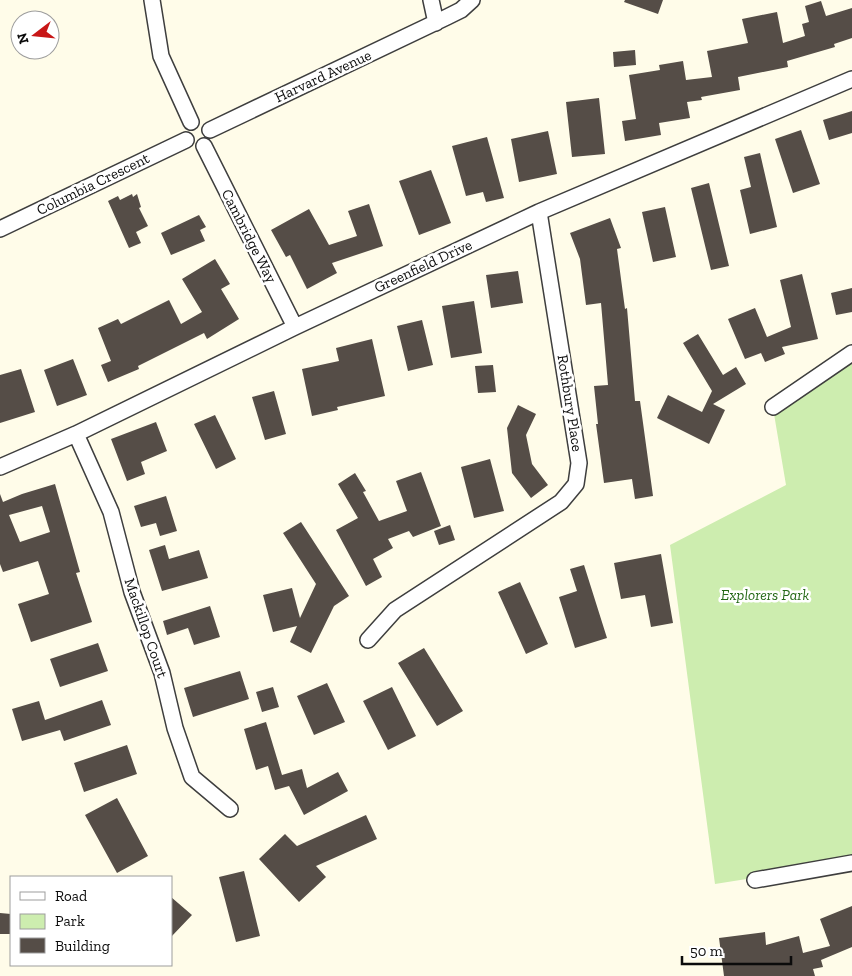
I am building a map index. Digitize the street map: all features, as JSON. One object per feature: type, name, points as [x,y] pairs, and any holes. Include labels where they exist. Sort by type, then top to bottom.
[{"type":"street","points":[[152,0],[161,56],[191,122]]},
{"type":"street","points":[[431,0],[436,23]]},
{"type":"street","name":"Harvard Avenue","points":[[210,130],[436,23],[460,10],[472,0]]},
{"type":"street","name":"Greenfield Drive","points":[[0,467],[76,434],[294,327],[539,212],[852,79]]},
{"type":"street","points":[[191,122],[204,123],[210,130],[210,139],[204,146],[196,147],[186,140],[184,136],[186,128],[191,122]]},
{"type":"street","name":"Columbia Crescent","points":[[0,229],[186,140]]},
{"type":"street","name":"Cambridge Way","points":[[204,146],[294,327]]},
{"type":"street","name":"Rothbury Place","points":[[368,640],[395,610],[561,502],[576,484],[579,463],[539,212]]},
{"type":"street","points":[[772,407],[852,353]]},
{"type":"street","name":"Mackillop Court","points":[[76,434],[111,512],[132,592],[162,673],[175,728],[192,777],[230,809]]},
{"type":"street","points":[[755,880],[852,863]]},
{"type":"green space","name":"Explorers Park","points":[[852,355],[852,862],[715,884],[670,545],[786,485],[773,408]]},
{"type":"building","points":[[625,0],[663,0],[658,14],[624,2]]},
{"type":"building","points":[[821,1],[826,16],[852,8],[852,38],[834,44],[835,47],[787,61],[788,67],[738,77],[740,90],[701,97],[702,100],[687,102],[690,118],[659,123],[661,135],[625,141],[622,121],[636,119],[629,75],[660,70],[659,65],[683,61],[686,80],[712,77],[707,51],[748,43],[742,19],[777,12],[783,43],[805,36],[802,24],[809,22],[805,6]]},
{"type":"building","points":[[635,50],[636,65],[614,67],[613,52]]},
{"type":"building","points":[[599,98],[605,154],[572,157],[566,102]]},
{"type":"building","points":[[852,111],[852,133],[829,140],[823,120]]},
{"type":"building","points":[[801,130],[820,184],[793,193],[775,139]]},
{"type":"building","points":[[548,131],[557,174],[519,182],[511,139]]},
{"type":"building","points":[[487,137],[504,198],[486,202],[483,192],[466,196],[452,146]]},
{"type":"building","points":[[760,153],[777,227],[750,234],[740,190],[751,187],[744,157]]},
{"type":"building","points":[[431,170],[451,223],[419,235],[399,181]]},
{"type":"building","points":[[709,183],[729,266],[711,270],[691,188]]},
{"type":"building","points":[[132,194],[133,197],[137,194],[141,207],[139,208],[148,226],[136,232],[141,243],[129,248],[108,201],[118,196],[120,200]]},
{"type":"building","points":[[369,204],[383,246],[332,263],[337,273],[307,289],[290,255],[286,257],[271,230],[309,209],[329,245],[357,236],[348,211]]},
{"type":"building","points":[[665,207],[676,257],[653,262],[642,212]]},
{"type":"building","points":[[199,215],[206,227],[200,230],[205,241],[171,255],[161,233]]},
{"type":"building","points":[[610,218],[621,248],[617,249],[625,309],[627,308],[635,401],[640,401],[653,496],[635,499],[632,479],[604,483],[596,424],[598,424],[594,386],[608,385],[601,303],[586,305],[580,259],[570,233]]},
{"type":"building","points":[[215,259],[230,284],[221,289],[239,319],[207,339],[204,333],[138,366],[139,369],[108,382],[101,365],[111,361],[98,328],[118,319],[121,324],[169,300],[181,324],[202,312],[182,279]]},
{"type":"building","points":[[518,271],[523,303],[491,308],[486,275]]},
{"type":"building","points":[[802,274],[818,339],[782,347],[785,354],[765,362],[761,353],[745,359],[728,319],[755,308],[767,337],[791,327],[780,280]]},
{"type":"building","points":[[852,288],[852,312],[836,315],[831,293]]},
{"type":"building","points":[[474,301],[482,353],[451,358],[442,306]]},
{"type":"building","points":[[422,320],[433,365],[408,371],[397,326]]},
{"type":"building","points":[[698,334],[723,375],[736,367],[746,384],[713,404],[725,410],[709,444],[657,418],[668,395],[702,412],[712,391],[683,343]]},
{"type":"building","points":[[372,339],[385,396],[337,407],[338,410],[312,416],[302,369],[339,361],[336,348]]},
{"type":"building","points":[[73,359],[87,395],[57,406],[44,370]]},
{"type":"building","points":[[493,365],[496,392],[478,393],[475,366]]},
{"type":"building","points":[[21,369],[35,412],[0,423],[0,375]]},
{"type":"building","points":[[274,391],[286,434],[265,440],[252,397]]},
{"type":"building","points":[[518,405],[536,414],[526,435],[532,464],[548,485],[531,498],[512,473],[507,428]]},
{"type":"building","points":[[215,415],[236,459],[216,469],[194,424]]},
{"type":"building","points":[[156,422],[167,451],[141,462],[145,474],[127,481],[111,439]]},
{"type":"building","points":[[490,459],[504,511],[474,518],[461,467]]},
{"type":"building","points":[[421,472],[441,526],[413,537],[409,531],[388,539],[393,548],[373,559],[382,577],[366,586],[336,530],[358,518],[338,484],[355,473],[366,491],[363,492],[379,521],[407,511],[396,481]]},
{"type":"building","points":[[55,484],[80,572],[76,573],[92,622],[31,642],[18,604],[49,594],[38,561],[3,572],[0,564],[0,494],[3,502]],"holes":[[[42,506],[50,532],[20,542],[9,515]]]},
{"type":"building","points":[[166,496],[177,531],[160,536],[156,523],[141,527],[134,506]]},
{"type":"building","points":[[301,522],[349,596],[334,606],[311,653],[290,642],[297,626],[273,632],[263,595],[292,588],[300,618],[316,584],[283,533]]},
{"type":"building","points":[[450,525],[455,540],[439,545],[434,531]]},
{"type":"building","points":[[165,545],[169,559],[199,550],[208,578],[162,591],[149,550]]},
{"type":"building","points":[[661,554],[673,623],[651,627],[645,595],[621,599],[614,563]]},
{"type":"building","points":[[584,565],[607,638],[575,648],[559,597],[577,591],[570,569]]},
{"type":"building","points":[[520,582],[548,644],[526,654],[498,592]]},
{"type":"building","points":[[210,606],[220,637],[194,645],[188,628],[167,635],[163,621]]},
{"type":"building","points":[[98,643],[108,671],[60,687],[50,659]]},
{"type":"building","points":[[424,648],[463,711],[437,726],[398,663]]},
{"type":"building","points":[[240,671],[249,699],[193,717],[184,688]]},
{"type":"building","points":[[327,683],[345,722],[314,735],[297,696]]},
{"type":"building","points":[[273,687],[279,707],[262,712],[256,692]]},
{"type":"building","points":[[392,687],[416,736],[388,750],[363,701]]},
{"type":"building","points":[[102,700],[111,725],[64,741],[60,730],[22,741],[12,709],[39,701],[45,720]]},
{"type":"building","points":[[266,722],[282,775],[302,769],[307,788],[338,772],[348,791],[304,815],[289,786],[275,790],[268,766],[256,770],[244,729]]},
{"type":"building","points":[[127,745],[137,774],[84,792],[74,763]]},
{"type":"building","points":[[117,798],[148,856],[117,873],[85,815]]},
{"type":"building","points":[[366,815],[377,839],[316,866],[326,877],[299,902],[259,859],[285,834],[297,846]]},
{"type":"building","points":[[244,871],[260,936],[236,942],[219,877]]},
{"type":"building","points":[[172,898],[192,915],[172,936]]},
{"type":"building","points":[[852,906],[852,947],[821,960],[823,967],[813,969],[815,976],[724,976],[719,938],[765,932],[766,945],[799,936],[803,953],[830,946],[820,919]]},
{"type":"building","points":[[0,913],[10,914],[10,934],[0,934]]}]
